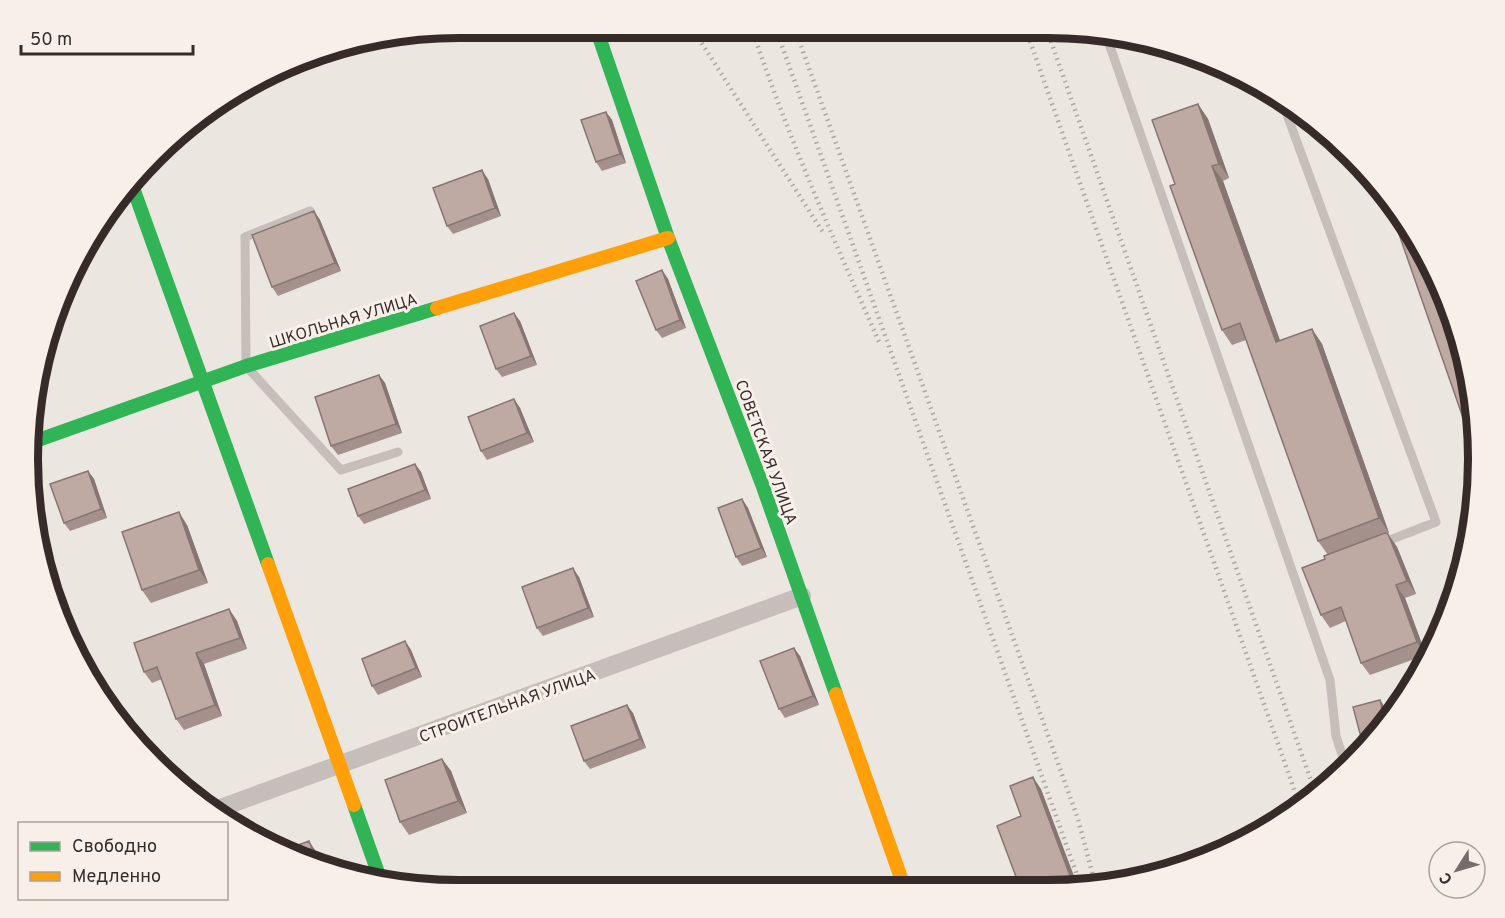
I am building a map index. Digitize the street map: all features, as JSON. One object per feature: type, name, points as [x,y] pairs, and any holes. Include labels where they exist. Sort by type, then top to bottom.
[{"type":"street","name":"СОВЕТСКАЯ УЛИЦА","points":[[599,38],[668,238],[802,596],[901,880]]},
{"type":"street","points":[[134,191],[378,872]]},
{"type":"street","name":"ШКОЛЬНАЯ УЛИЦА","points":[[38,440],[246,366],[668,238]]},
{"type":"street","name":"СТРОИТЕЛЬНАЯ УЛИЦА","points":[[228,811],[339,766],[802,596]]},
{"type":"lane","points":[[1109,42],[1330,680],[1336,736],[1343,758]]},
{"type":"lane","points":[[1287,114],[1436,522],[1370,548]]},
{"type":"lane","points":[[310,211],[245,237],[246,366],[341,470],[398,452]]},
{"type":"lane","points":[[1293,577],[1304,573]]},
{"type":"building","points":[[1198,104],[1219,164],[1212,166],[1276,342],[1312,329],[1379,518],[1318,541],[1240,323],[1222,330],[1170,186],[1175,184],[1152,120]]},
{"type":"building","points":[[606,112],[620,154],[596,162],[581,120]]},
{"type":"building","points":[[482,170],[495,208],[447,226],[433,188]]},
{"type":"building","points":[[314,211],[335,263],[272,287],[252,235]]},
{"type":"building","points":[[1396,224],[1424,273],[1445,324],[1459,377],[1467,428]]},
{"type":"building","points":[[662,270],[680,320],[656,330],[636,281]]},
{"type":"building","points":[[514,313],[531,356],[496,369],[480,326]]},
{"type":"building","points":[[379,375],[396,424],[331,446],[315,397]]},
{"type":"building","points":[[514,399],[527,433],[481,451],[468,417]]},
{"type":"building","points":[[415,464],[425,490],[358,516],[348,489]]},
{"type":"building","points":[[88,471],[101,509],[64,523],[50,484]]},
{"type":"building","points":[[742,499],[761,548],[736,557],[718,508]]},
{"type":"building","points":[[179,512],[199,570],[142,590],[122,532]]},
{"type":"building","points":[[1385,533],[1388,534],[1407,581],[1396,585],[1417,642],[1361,663],[1341,607],[1321,615],[1302,568],[1325,559],[1324,556]]},
{"type":"building","points":[[573,568],[588,608],[537,628],[522,587]]},
{"type":"building","points":[[229,609],[240,638],[196,653],[215,705],[176,719],[157,667],[144,672],[134,643]]},
{"type":"building","points":[[405,641],[416,668],[372,686],[362,659]]},
{"type":"building","points":[[794,648],[813,696],[779,709],[760,661]]},
{"type":"building","points":[[1380,700],[1383,712],[1361,739],[1353,707]]},
{"type":"building","points":[[627,705],[640,739],[584,761],[571,726]]},
{"type":"building","points":[[442,759],[458,801],[400,822],[385,780]]},
{"type":"building","points":[[1033,777],[1072,880],[1017,880],[997,826],[1021,816],[1010,786]]},
{"type":"building","points":[[309,841],[314,854],[298,848],[294,846]]},
{"type":"railway","points":[[698,38],[824,234]]},
{"type":"railway","points":[[755,38],[796,149],[880,344]]},
{"type":"railway","points":[[779,38],[1079,879]]},
{"type":"railway","points":[[798,38],[1078,819],[1094,878]]},
{"type":"railway","points":[[1029,38],[1297,797]]},
{"type":"railway","points":[[1050,38],[1313,785]]},
{"type":"traffic: fast","points":[[599,38],[668,238],[762,484],[836,694]]},
{"type":"traffic: fast","points":[[134,191],[268,564]]},
{"type":"traffic: fast","points":[[38,440],[246,366],[437,308]]},
{"type":"traffic: fast","points":[[354,805],[378,872]]},
{"type":"traffic: slow","points":[[437,308],[668,238]]},
{"type":"traffic: slow","points":[[268,564],[354,805]]},
{"type":"traffic: slow","points":[[836,694],[902,880]]}]
